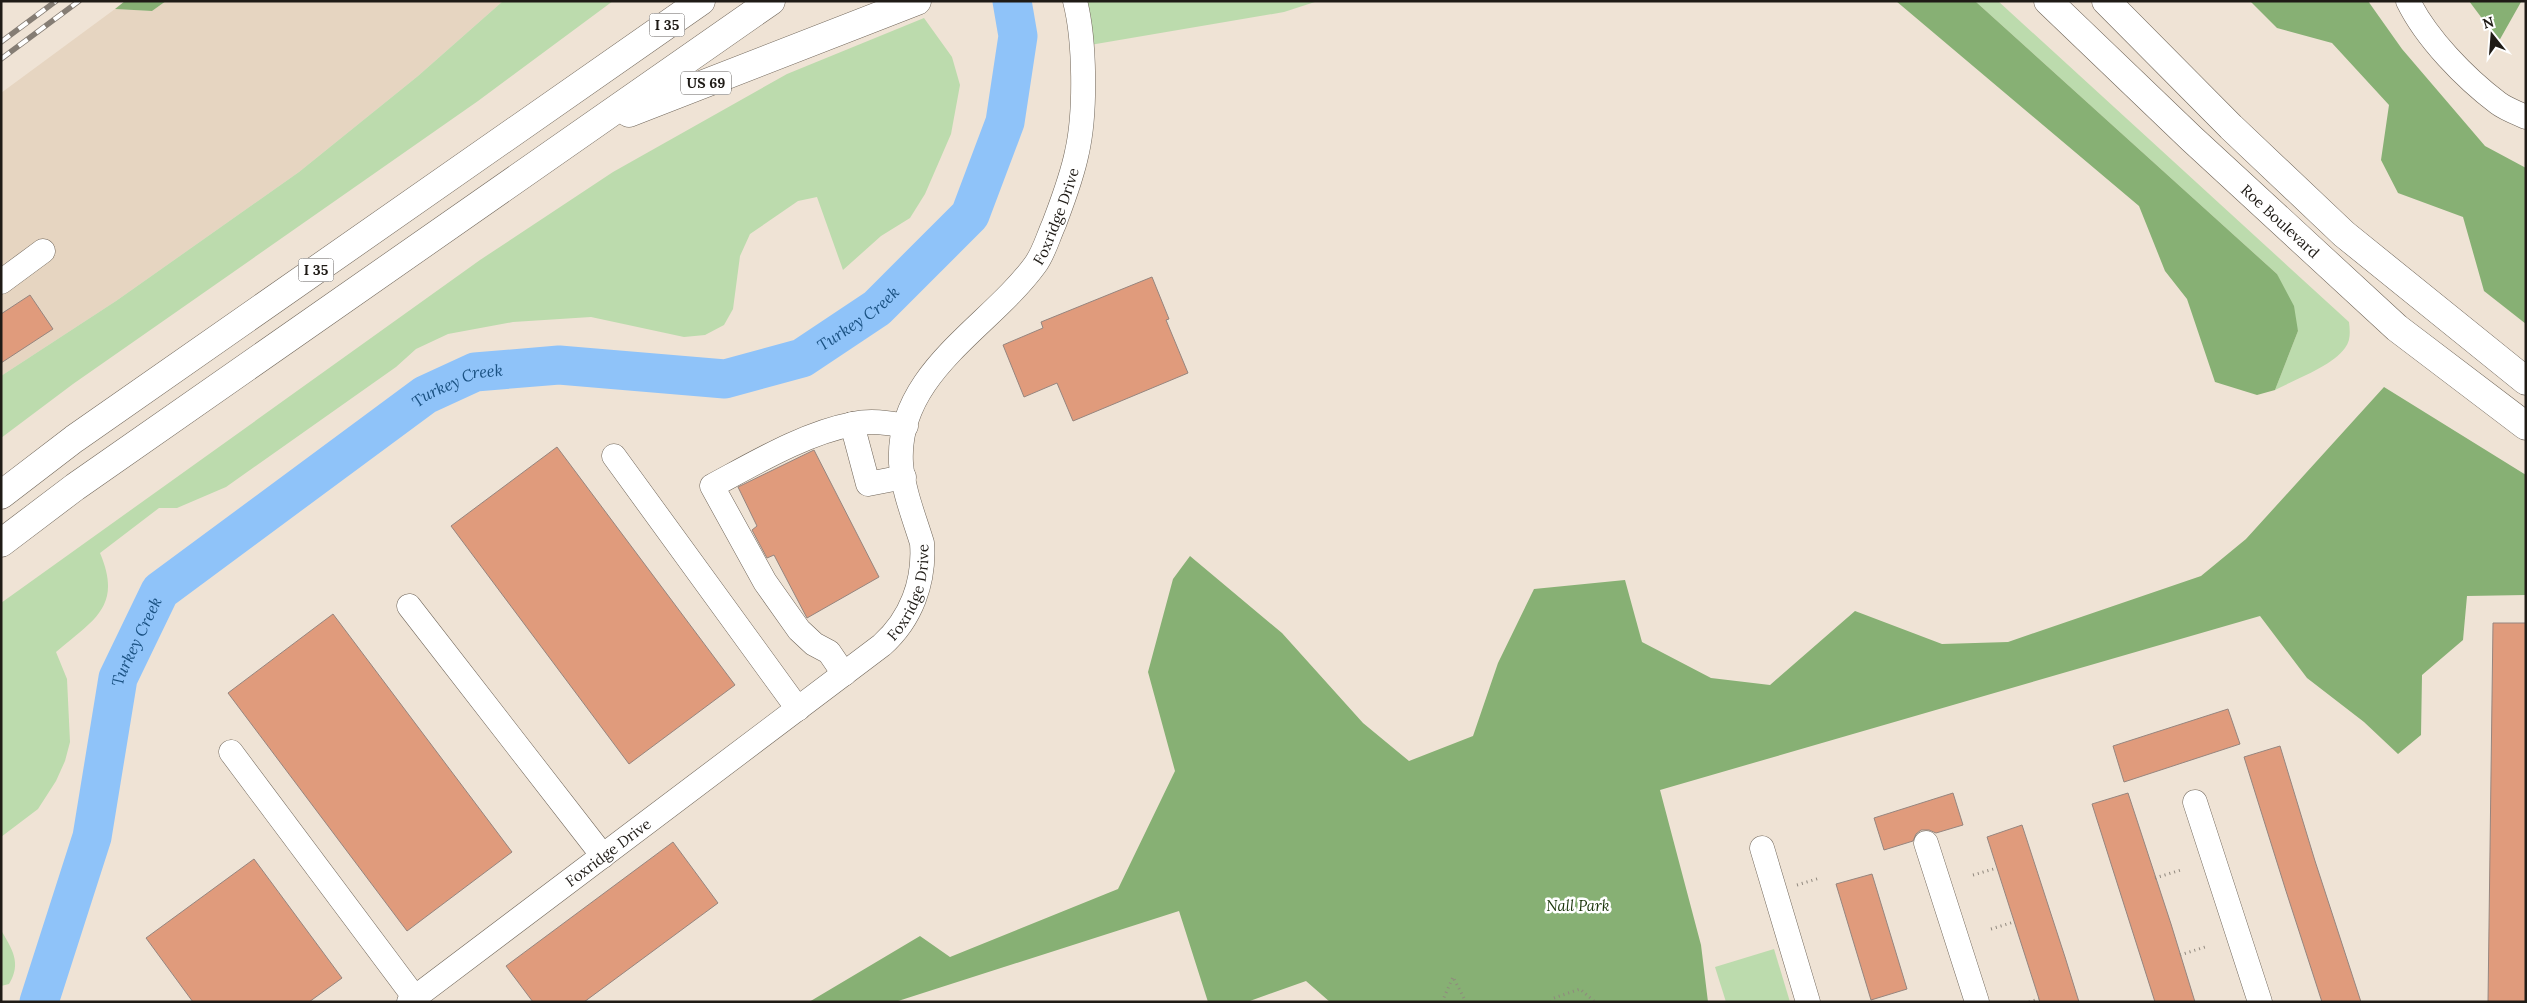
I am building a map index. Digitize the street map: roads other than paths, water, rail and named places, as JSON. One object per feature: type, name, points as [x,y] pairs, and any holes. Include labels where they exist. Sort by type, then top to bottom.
[{"type":"main road","points":[[634,49],[676,1]]},
{"type":"main road","name":"I 35","points":[[1,494],[131,399],[701,1]]},
{"type":"main road","name":"I 35","points":[[1,543],[75,487],[771,1]]},
{"type":"main road","name":"US 69","points":[[590,128],[917,1]]},
{"type":"main road","name":"Roe Boulevard","points":[[2048,1],[2192,139],[2397,328],[2526,426]]},
{"type":"main road","points":[[2106,1],[2231,127],[2344,234],[2526,381]]},
{"type":"street","name":"Foxridge Drive","points":[[412,1000],[893,636],[907,616],[916,597],[923,556],[922,543],[904,477],[901,453],[906,426],[918,393],[935,369],[1023,279],[1041,255],[1067,189],[1078,151],[1082,105],[1081,43],[1076,1]]},
{"type":"street","points":[[2408,1],[2414,13],[2452,61],[2499,103],[2526,117]]},
{"type":"street","points":[[1,282],[43,251]]},
{"type":"street","points":[[844,674],[829,652],[814,644],[800,630],[765,582],[712,486],[791,444],[852,424],[882,422],[906,426]]},
{"type":"street","points":[[852,424],[868,484],[904,477]]},
{"type":"street","points":[[614,456],[798,709]]},
{"type":"street","points":[[409,606],[603,856]]},
{"type":"street","points":[[231,752],[412,1000]]},
{"type":"street","points":[[2195,802],[2260,1002]]},
{"type":"street","points":[[1926,843],[1977,1002]]},
{"type":"street","points":[[1762,848],[1808,1002]]},
{"type":"waterway","name":"Turkey Creek","points":[[39,1002],[92,837],[118,678],[160,591],[425,395],[475,372],[559,365],[725,379],[802,358],[877,308],[970,215],[1005,122],[1018,36],[1012,1]]},
{"type":"railway","points":[[1,42],[56,1]]},
{"type":"railway","points":[[1,59],[79,1]]},
{"type":"park label","name":"Nall Park","points":[[1578,905]]}]
